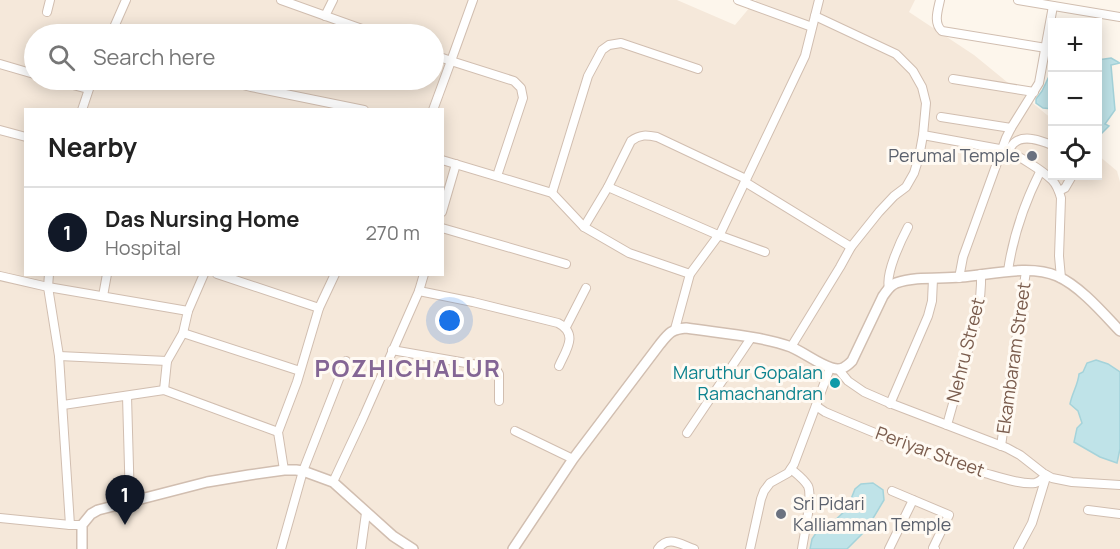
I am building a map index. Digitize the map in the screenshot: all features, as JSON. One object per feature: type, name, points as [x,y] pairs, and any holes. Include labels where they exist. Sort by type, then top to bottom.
[{"type":"street","points":[[47,12],[51,0]]},
{"type":"street","points":[[115,24],[126,0]]},
{"type":"street","points":[[281,0],[348,24]]},
{"type":"street","points":[[325,16],[333,0]]},
{"type":"street","points":[[444,81],[473,0]]},
{"type":"street","points":[[738,0],[812,27]]},
{"type":"street","points":[[675,329],[690,274],[718,235],[805,56],[819,0]]},
{"type":"street","points":[[940,0],[937,22],[942,31],[1046,48]]},
{"type":"street","points":[[1018,0],[1120,17]]},
{"type":"street","points":[[959,278],[963,257],[1005,150],[1011,128],[1039,83],[1053,6]]},
{"type":"street","points":[[791,347],[851,247],[879,212],[906,187],[914,173],[923,135],[926,103],[922,87],[914,71],[896,54],[815,16]]},
{"type":"street","points":[[552,193],[588,76],[602,50],[609,45],[621,43],[698,69]]},
{"type":"street","points":[[444,59],[514,81],[521,88],[524,98],[497,176]]},
{"type":"street","points":[[0,64],[24,71]]},
{"type":"street","points":[[953,79],[1034,92]]},
{"type":"street","points":[[83,108],[88,90]]},
{"type":"street","points":[[266,90],[354,108]]},
{"type":"street","points":[[434,108],[440,90]]},
{"type":"street","points":[[941,117],[1011,128]]},
{"type":"street","points":[[0,130],[24,136]]},
{"type":"street","points":[[584,227],[608,187],[631,141],[637,136],[645,135],[657,137],[746,181],[851,247]]},
{"type":"street","points":[[923,135],[1005,150],[1053,181],[1061,198],[1059,256],[1061,278]]},
{"type":"street","points":[[1005,150],[1021,139],[1032,139],[1048,144]]},
{"type":"street","points":[[444,161],[552,193],[584,227],[628,253],[690,274]]},
{"type":"street","points":[[444,205],[456,164]]},
{"type":"street","points":[[1008,271],[1015,233],[1029,193],[1040,172]]},
{"type":"street","points":[[1059,191],[1065,188],[1070,180]]},
{"type":"street","points":[[608,187],[718,235],[765,252]]},
{"type":"street","points":[[889,288],[888,280],[897,250],[908,226]]},
{"type":"street","points":[[444,229],[566,264]]},
{"type":"street","points":[[835,369],[846,367],[852,361],[889,288],[896,283],[915,280],[959,278],[1008,271],[1050,274],[1071,284],[1120,331]]},
{"type":"street","name":"Ekambaram Street","points":[[1001,446],[1026,271]]},
{"type":"street","name":"Nehru Street","points":[[947,426],[972,335],[982,285],[981,274]]},
{"type":"street","points":[[0,276],[48,287],[188,311]]},
{"type":"street","points":[[50,276],[48,287],[59,356],[63,405],[70,525]]},
{"type":"street","points":[[103,296],[107,276]]},
{"type":"street","points":[[164,390],[167,362],[183,333],[188,311],[203,276]]},
{"type":"street","points":[[223,276],[319,308]]},
{"type":"street","points":[[284,470],[278,432],[319,308],[334,276]]},
{"type":"street","points":[[333,482],[419,291],[421,276]]},
{"type":"street","points":[[890,404],[928,316],[932,302],[933,279]]},
{"type":"street","points":[[566,327],[586,288]]},
{"type":"street","points":[[419,291],[558,322],[566,327],[570,335],[570,343],[559,366]]},
{"type":"street","points":[[513,549],[573,459],[660,344],[675,329],[686,328],[751,338],[791,347],[835,369],[864,392],[1001,446],[1020,455],[1052,478],[1072,482],[1120,485]]},
{"type":"street","points":[[183,333],[300,371]]},
{"type":"street","points":[[687,433],[751,338]]},
{"type":"street","points":[[392,350],[496,369],[499,374],[499,401]]},
{"type":"street","points":[[59,356],[167,362]]},
{"type":"street","points":[[281,549],[303,471],[346,361]]},
{"type":"street","points":[[750,549],[764,490],[770,483],[788,473],[794,464],[816,406],[835,369]]},
{"type":"street","points":[[63,405],[164,390],[278,432]]},
{"type":"street","points":[[127,396],[130,502]]},
{"type":"street","name":"Periyar Street","points":[[816,406],[825,412],[933,456],[1001,478],[1035,483],[1046,475]]},
{"type":"street","points":[[515,431],[573,459]]},
{"type":"street","points":[[791,469],[809,488],[802,549]]},
{"type":"street","points":[[82,549],[82,525],[91,514],[98,510],[207,482],[284,470],[303,471],[333,482],[393,536],[413,549]]},
{"type":"street","points":[[1018,549],[1032,523],[1046,475]]},
{"type":"street","points":[[892,491],[949,515],[933,548],[935,549]]},
{"type":"street","points":[[889,549],[913,500]]},
{"type":"street","points":[[1088,510],[1120,514]]},
{"type":"street","points":[[361,549],[366,513]]},
{"type":"street","points":[[0,518],[82,525]]},
{"type":"street","points":[[658,549],[669,540],[694,549]]},
{"type":"shaded area","points":[[0,0],[677,0],[735,25],[756,0],[915,0],[909,12],[974,55],[1048,116],[1048,180],[1102,180],[1102,158],[1117,171],[1120,182],[1120,549],[0,549]]},
{"type":"water","points":[[1111,58],[1120,63],[1111,65],[1115,110],[1105,124],[1109,126],[1102,133],[1102,72],[1102,59]]},
{"type":"water","points":[[1048,78],[1048,109],[1036,103]]},
{"type":"water","points":[[1096,360],[1120,372],[1120,449],[1117,463],[1100,457],[1074,442],[1077,428],[1082,423],[1078,411],[1070,404],[1071,400],[1079,374],[1083,372],[1087,363]]},
{"type":"water","points":[[873,483],[883,490],[884,500],[866,530],[847,549],[810,549],[812,539],[820,527],[833,522],[847,509],[855,489],[861,484]]},
{"type":"place","name":"Perumal Temple","points":[[1032,156]]},
{"type":"place","name":"Maruthur Gopalan Ramachandran","points":[[835,383]]},
{"type":"place","name":"Sri Pidari Kalliamman Temple","points":[[781,514]]},
{"type":"place","name":"Das Nursing Home","points":[[125,525]]},
{"type":"district","name":"POZHICHALUR","points":[[408,369]]}]
